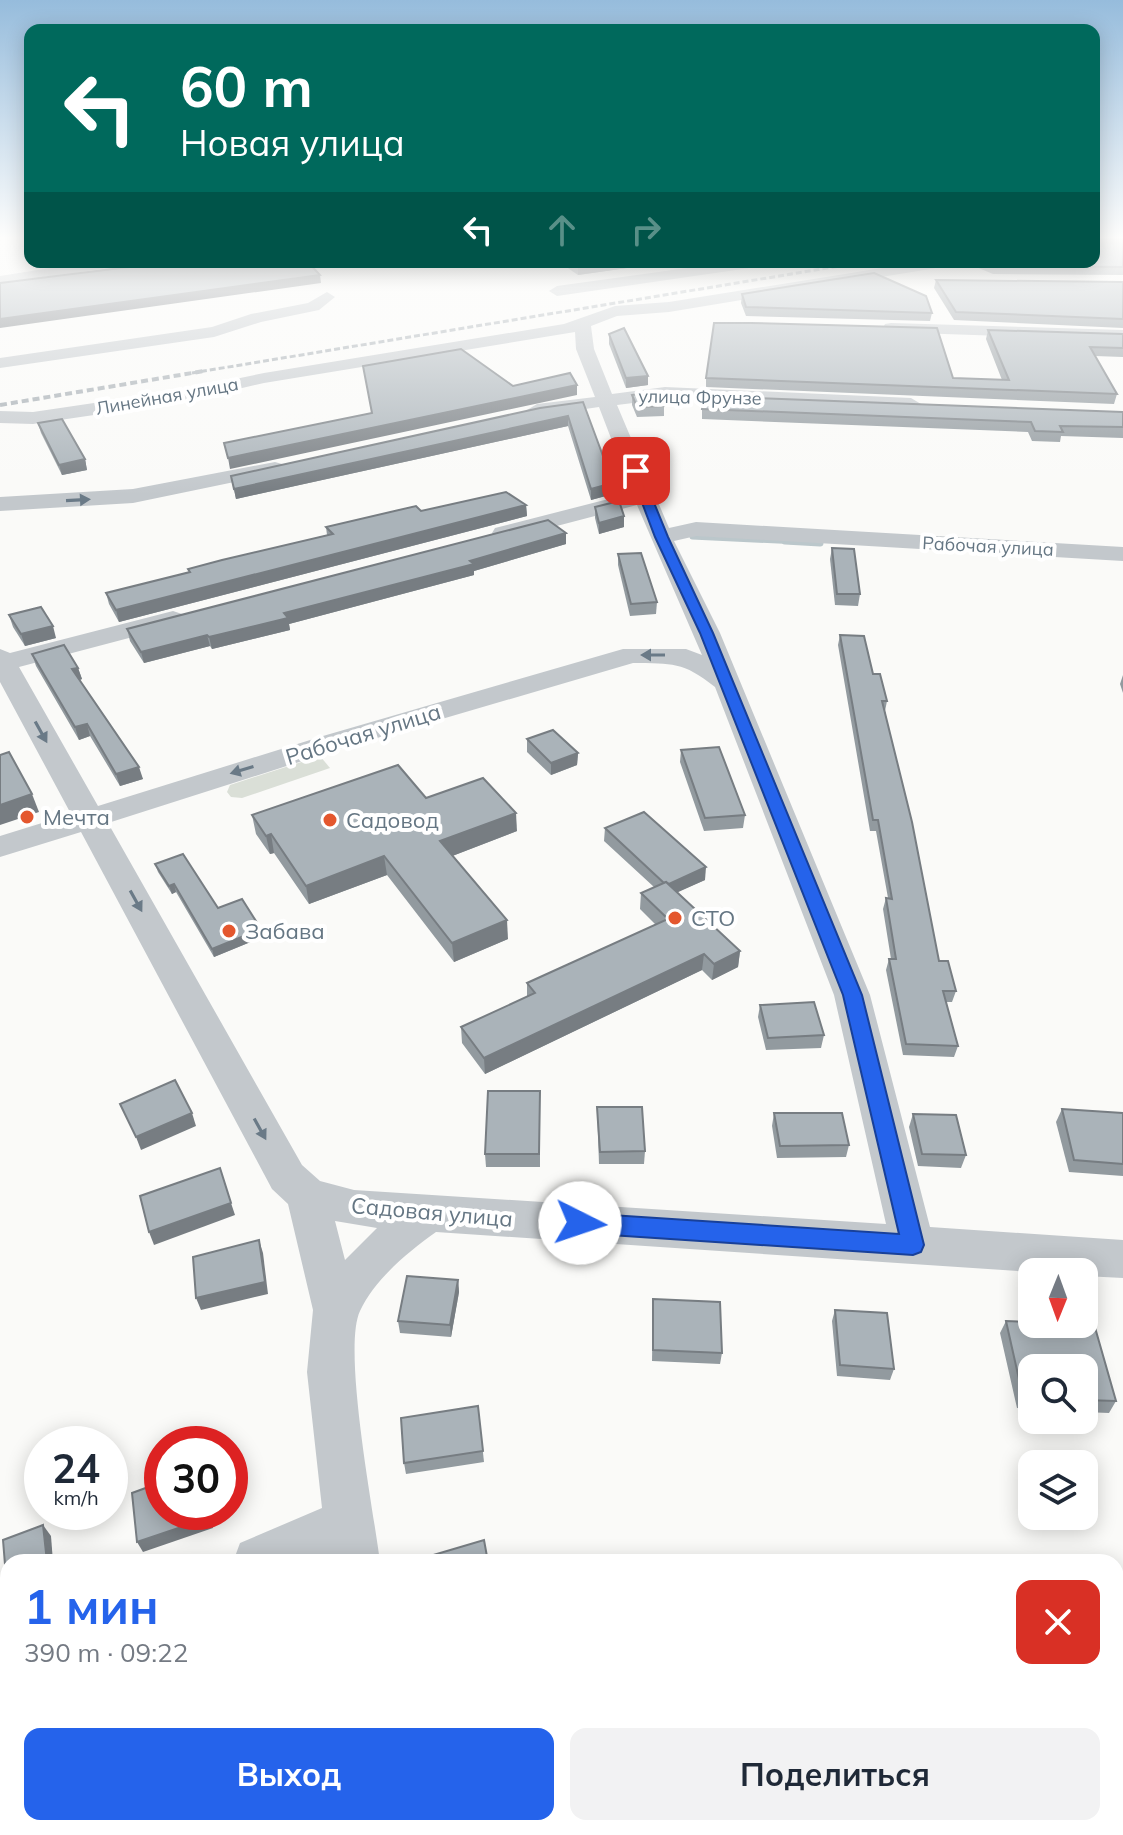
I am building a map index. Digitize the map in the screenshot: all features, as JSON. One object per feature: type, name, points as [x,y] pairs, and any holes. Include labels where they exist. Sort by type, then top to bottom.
[{"type":"street","points":[[0,363],[214,332],[237,325]]},
{"type":"street","name":"Линейная улица","points":[[0,417],[33,418],[182,396],[264,378],[579,325]]},
{"type":"street","points":[[589,325],[585,349],[661,537],[707,633],[852,995],[913,1245]]},
{"type":"street","points":[[867,328],[1123,335]]},
{"type":"street","name":"улица Фрунзе","points":[[509,416],[605,399],[665,393],[933,405]]},
{"type":"street","points":[[0,504],[133,496],[292,464]]},
{"type":"street","points":[[478,539],[646,495]]},
{"type":"street","name":"Рабочая улица","points":[[661,537],[696,529],[1123,554]]},
{"type":"street","points":[[202,611],[2,660],[287,1177],[307,1195],[336,1310],[331,1372],[352,1542],[296,1554]]},
{"type":"street","name":"Рабочая улица","points":[[0,847],[93,826],[333,742],[632,655],[686,657],[706,666],[724,681]]},
{"type":"street","name":"Садовая улица","points":[[307,1195],[354,1208],[1123,1259]]},
{"type":"street","points":[[336,1310],[355,1278],[375,1256],[392,1239],[429,1213]]},
{"type":"shaded area","points":[[320,756],[330,768],[242,798],[231,797],[227,792],[230,785]]},
{"type":"building","points":[[714,325],[937,328],[953,378],[1009,380],[988,330],[1123,334],[1123,348],[1090,347],[1117,394],[706,378]]},
{"type":"building","points":[[624,328],[648,376],[626,378],[609,334]]},
{"type":"building","points":[[461,349],[513,386],[570,373],[577,385],[228,458],[224,443],[372,413],[363,366]]},
{"type":"building","points":[[658,394],[664,406],[637,407],[632,395]]},
{"type":"building","points":[[704,396],[1123,412],[1123,427],[1060,426],[1063,432],[1035,431],[1031,422],[702,409]]},
{"type":"building","points":[[583,402],[613,483],[591,489],[568,416],[234,489],[231,476],[540,408]]},
{"type":"building","points":[[62,419],[85,459],[59,465],[38,423]]},
{"type":"building","points":[[506,492],[526,505],[116,610],[106,593],[190,572],[188,569],[222,560],[333,534],[326,527],[416,506],[421,511]]},
{"type":"building","points":[[619,501],[624,516],[599,523],[595,507]]},
{"type":"building","points":[[548,520],[566,533],[470,561],[474,564],[284,613],[288,618],[141,652],[127,629]]},
{"type":"building","points":[[832,548],[854,549],[860,594],[837,594]]},
{"type":"building","points":[[641,553],[657,602],[631,604],[618,554]]},
{"type":"building","points":[[41,607],[53,626],[21,634],[9,615]]},
{"type":"building","points":[[840,635],[864,636],[873,674],[880,674],[887,701],[882,701],[912,822],[939,961],[948,961],[956,991],[943,991],[958,1046],[906,1044],[889,959],[896,959],[886,898],[892,899],[878,820],[873,820]]},
{"type":"building","points":[[64,645],[78,668],[72,669],[139,767],[116,774],[87,724],[75,727],[32,654]]},
{"type":"building","points":[[553,730],[578,753],[551,763],[527,739]]},
{"type":"building","points":[[719,747],[745,815],[705,818],[681,750]]},
{"type":"building","points":[[9,752],[32,794],[0,805],[0,755]]},
{"type":"building","points":[[398,765],[426,798],[483,778],[516,813],[440,841],[507,920],[452,943],[384,856],[306,886],[271,834],[266,836],[252,815]]},
{"type":"building","points":[[644,812],[706,867],[669,884],[664,883],[605,828]]},
{"type":"building","points":[[183,854],[218,908],[242,899],[261,929],[212,949],[174,884],[169,886],[155,864]]},
{"type":"building","points":[[666,882],[740,951],[714,964],[704,954],[484,1058],[461,1027],[535,993],[527,983],[668,919],[641,893]]},
{"type":"building","points":[[814,1002],[824,1035],[768,1038],[760,1005]]},
{"type":"building","points":[[175,1080],[192,1113],[136,1137],[120,1104]]},
{"type":"building","points":[[488,1091],[540,1091],[539,1154],[485,1154]]},
{"type":"building","points":[[597,1107],[642,1107],[645,1151],[600,1152]]},
{"type":"building","points":[[1062,1109],[1123,1113],[1123,1164],[1074,1160]]},
{"type":"building","points":[[774,1113],[842,1113],[849,1145],[780,1146]]},
{"type":"building","points":[[913,1114],[956,1115],[966,1155],[922,1154]]},
{"type":"building","points":[[220,1168],[231,1203],[149,1232],[140,1196]]},
{"type":"building","points":[[259,1240],[265,1282],[196,1298],[193,1257]]},
{"type":"building","points":[[407,1276],[458,1280],[450,1325],[398,1321]]},
{"type":"building","points":[[653,1299],[720,1302],[722,1353],[653,1350]]},
{"type":"building","points":[[835,1310],[887,1313],[894,1369],[840,1365]]},
{"type":"building","points":[[1006,1321],[1018,1321],[1018,1338],[1098,1338],[1116,1401],[1098,1400],[1098,1354],[1018,1354],[1018,1375]]},
{"type":"building","points":[[478,1406],[483,1451],[404,1463],[401,1418]]},
{"type":"building","points":[[144,1489],[144,1530],[172,1530],[137,1542],[132,1493]]},
{"type":"building","points":[[30,1530],[44,1530],[46,1554],[4,1554],[3,1540]]},
{"type":"building","points":[[484,1540],[487,1554],[437,1554]]},
{"type":"waterway","points":[[692,537],[820,543],[785,541]]},
{"type":"railway","points":[[192,373],[485,325]]},
{"type":"railway","points":[[192,373],[204,371]]},
{"type":"railway","points":[[0,405],[192,373]]},
{"type":"place","name":"Мечта","points":[[27,817]]},
{"type":"place","name":"Садовод","points":[[330,820]]},
{"type":"place","name":"СТО","points":[[675,918]]},
{"type":"place","name":"Забава","points":[[229,931]]},
{"type":"route","points":[[580,1223],[913,1245],[852,995],[707,633],[661,537],[636,471]]}]
